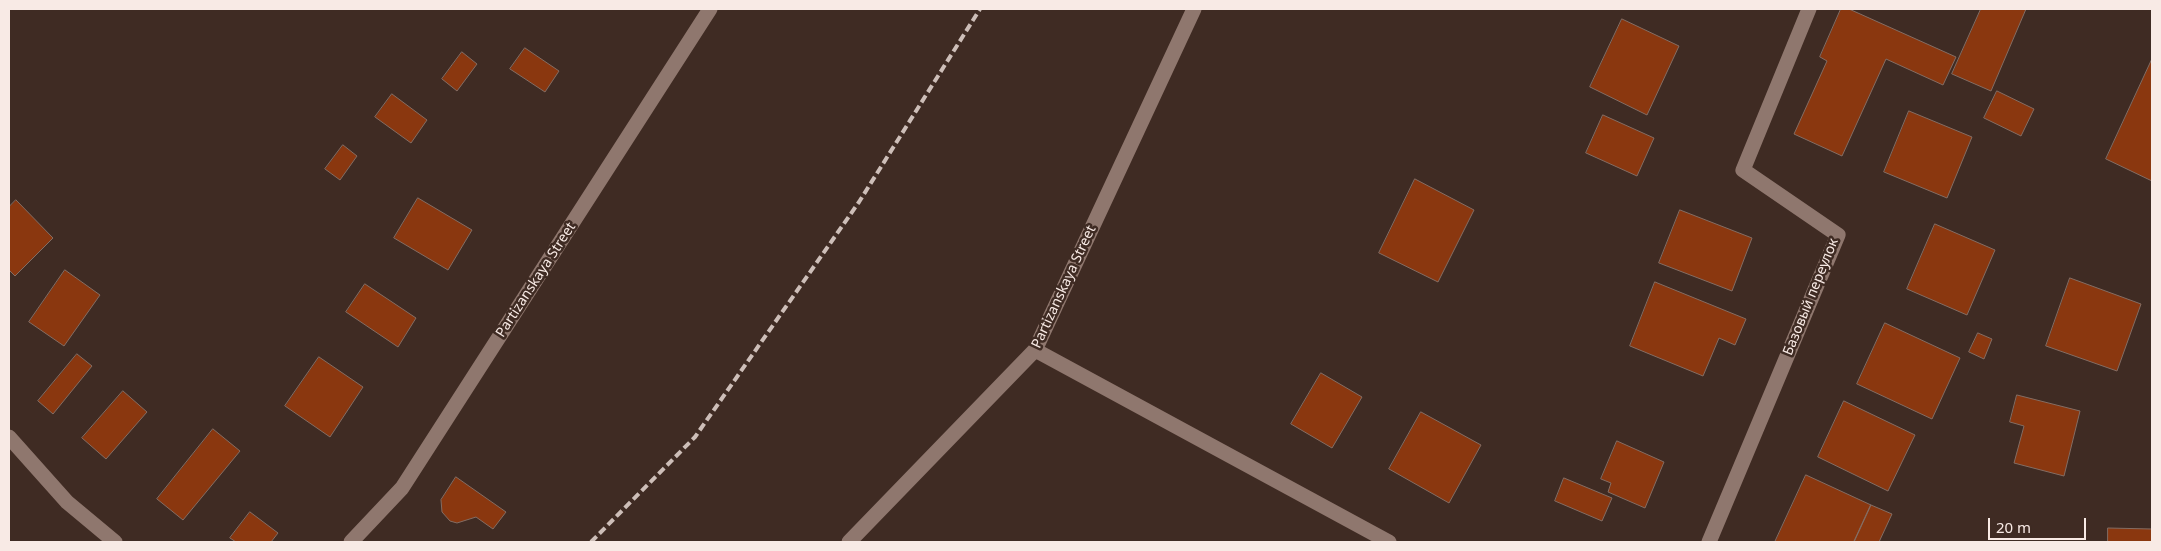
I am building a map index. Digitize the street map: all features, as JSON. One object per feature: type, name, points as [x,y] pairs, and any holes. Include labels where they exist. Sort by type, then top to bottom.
[{"type":"street","name":"Partizanskaya Street","points":[[351,542],[402,488],[710,9]]},
{"type":"street","name":"Partizanskaya Street","points":[[849,542],[1036,350],[1194,9]]},
{"type":"street","name":"Базовый переулок","points":[[1709,542],[1838,235],[1743,170],[1809,9]]},
{"type":"street","points":[[1036,350],[1389,542]]},
{"type":"street","points":[[9,437],[67,502],[115,542]]},
{"type":"building","points":[[1841,9],[1849,9],[1956,57],[1943,85],[1886,59],[1842,156],[1794,134],[1827,61],[1820,57]]},
{"type":"building","points":[[1981,9],[2026,9],[1991,91],[1952,74]]},
{"type":"building","points":[[1622,19],[1679,46],[1647,115],[1590,87]]},
{"type":"building","points":[[525,48],[559,71],[545,92],[510,69]]},
{"type":"building","points":[[462,52],[477,64],[457,91],[442,79]]},
{"type":"building","points":[[2152,59],[2152,181],[2106,159]]},
{"type":"building","points":[[1997,91],[2034,109],[2021,136],[1984,118]]},
{"type":"building","points":[[392,94],[427,120],[411,143],[375,117]]},
{"type":"building","points":[[1909,111],[1972,137],[1947,198],[1884,172]]},
{"type":"building","points":[[1603,115],[1654,138],[1637,176],[1586,153]]},
{"type":"building","points":[[343,145],[357,156],[340,180],[325,169]]},
{"type":"building","points":[[1415,179],[1474,210],[1438,282],[1379,253]]},
{"type":"building","points":[[418,198],[472,230],[448,270],[394,238]]},
{"type":"building","points":[[16,200],[53,238],[15,276],[9,270],[9,207]]},
{"type":"building","points":[[1680,210],[1752,238],[1732,291],[1659,263]]},
{"type":"building","points":[[1935,224],[1995,250],[1967,315],[1907,289]]},
{"type":"building","points":[[65,270],[100,295],[64,346],[29,322]]},
{"type":"building","points":[[2070,278],[2141,304],[2117,371],[2046,346]]},
{"type":"building","points":[[1655,282],[1746,319],[1735,345],[1719,338],[1703,376],[1630,346]]},
{"type":"building","points":[[365,284],[416,318],[398,347],[346,312]]},
{"type":"building","points":[[1885,323],[1960,358],[1932,419],[1857,384]]},
{"type":"building","points":[[1978,333],[1992,339],[1984,359],[1969,352]]},
{"type":"building","points":[[77,354],[92,366],[53,414],[38,401]]},
{"type":"building","points":[[319,357],[363,387],[330,437],[285,406]]},
{"type":"building","points":[[1321,373],[1362,397],[1332,448],[1291,424]]},
{"type":"building","points":[[123,391],[147,412],[106,459],[82,438]]},
{"type":"building","points":[[2017,395],[2080,411],[2064,476],[2014,463],[2024,426],[2010,422]]},
{"type":"building","points":[[1844,401],[1915,435],[1888,491],[1818,457]]},
{"type":"building","points":[[1421,412],[1481,445],[1449,503],[1389,469]]},
{"type":"building","points":[[213,429],[240,451],[183,520],[157,499]]},
{"type":"building","points":[[1617,441],[1664,462],[1645,508],[1608,492],[1611,483],[1601,479]]},
{"type":"building","points":[[1806,475],[1871,505],[1854,542],[1775,542]]},
{"type":"building","points":[[456,477],[506,512],[493,529],[476,517],[457,523],[450,521],[442,512],[441,500]]},
{"type":"building","points":[[1564,478],[1612,498],[1602,521],[1555,501]]},
{"type":"building","points":[[1871,505],[1892,514],[1879,542],[1854,542]]},
{"type":"building","points":[[250,512],[278,533],[271,542],[236,542],[230,538]]},
{"type":"building","points":[[2108,528],[2152,529],[2152,542],[2108,542]]},
{"type":"railway","points":[[591,542],[695,437],[859,202],[980,9]]}]
